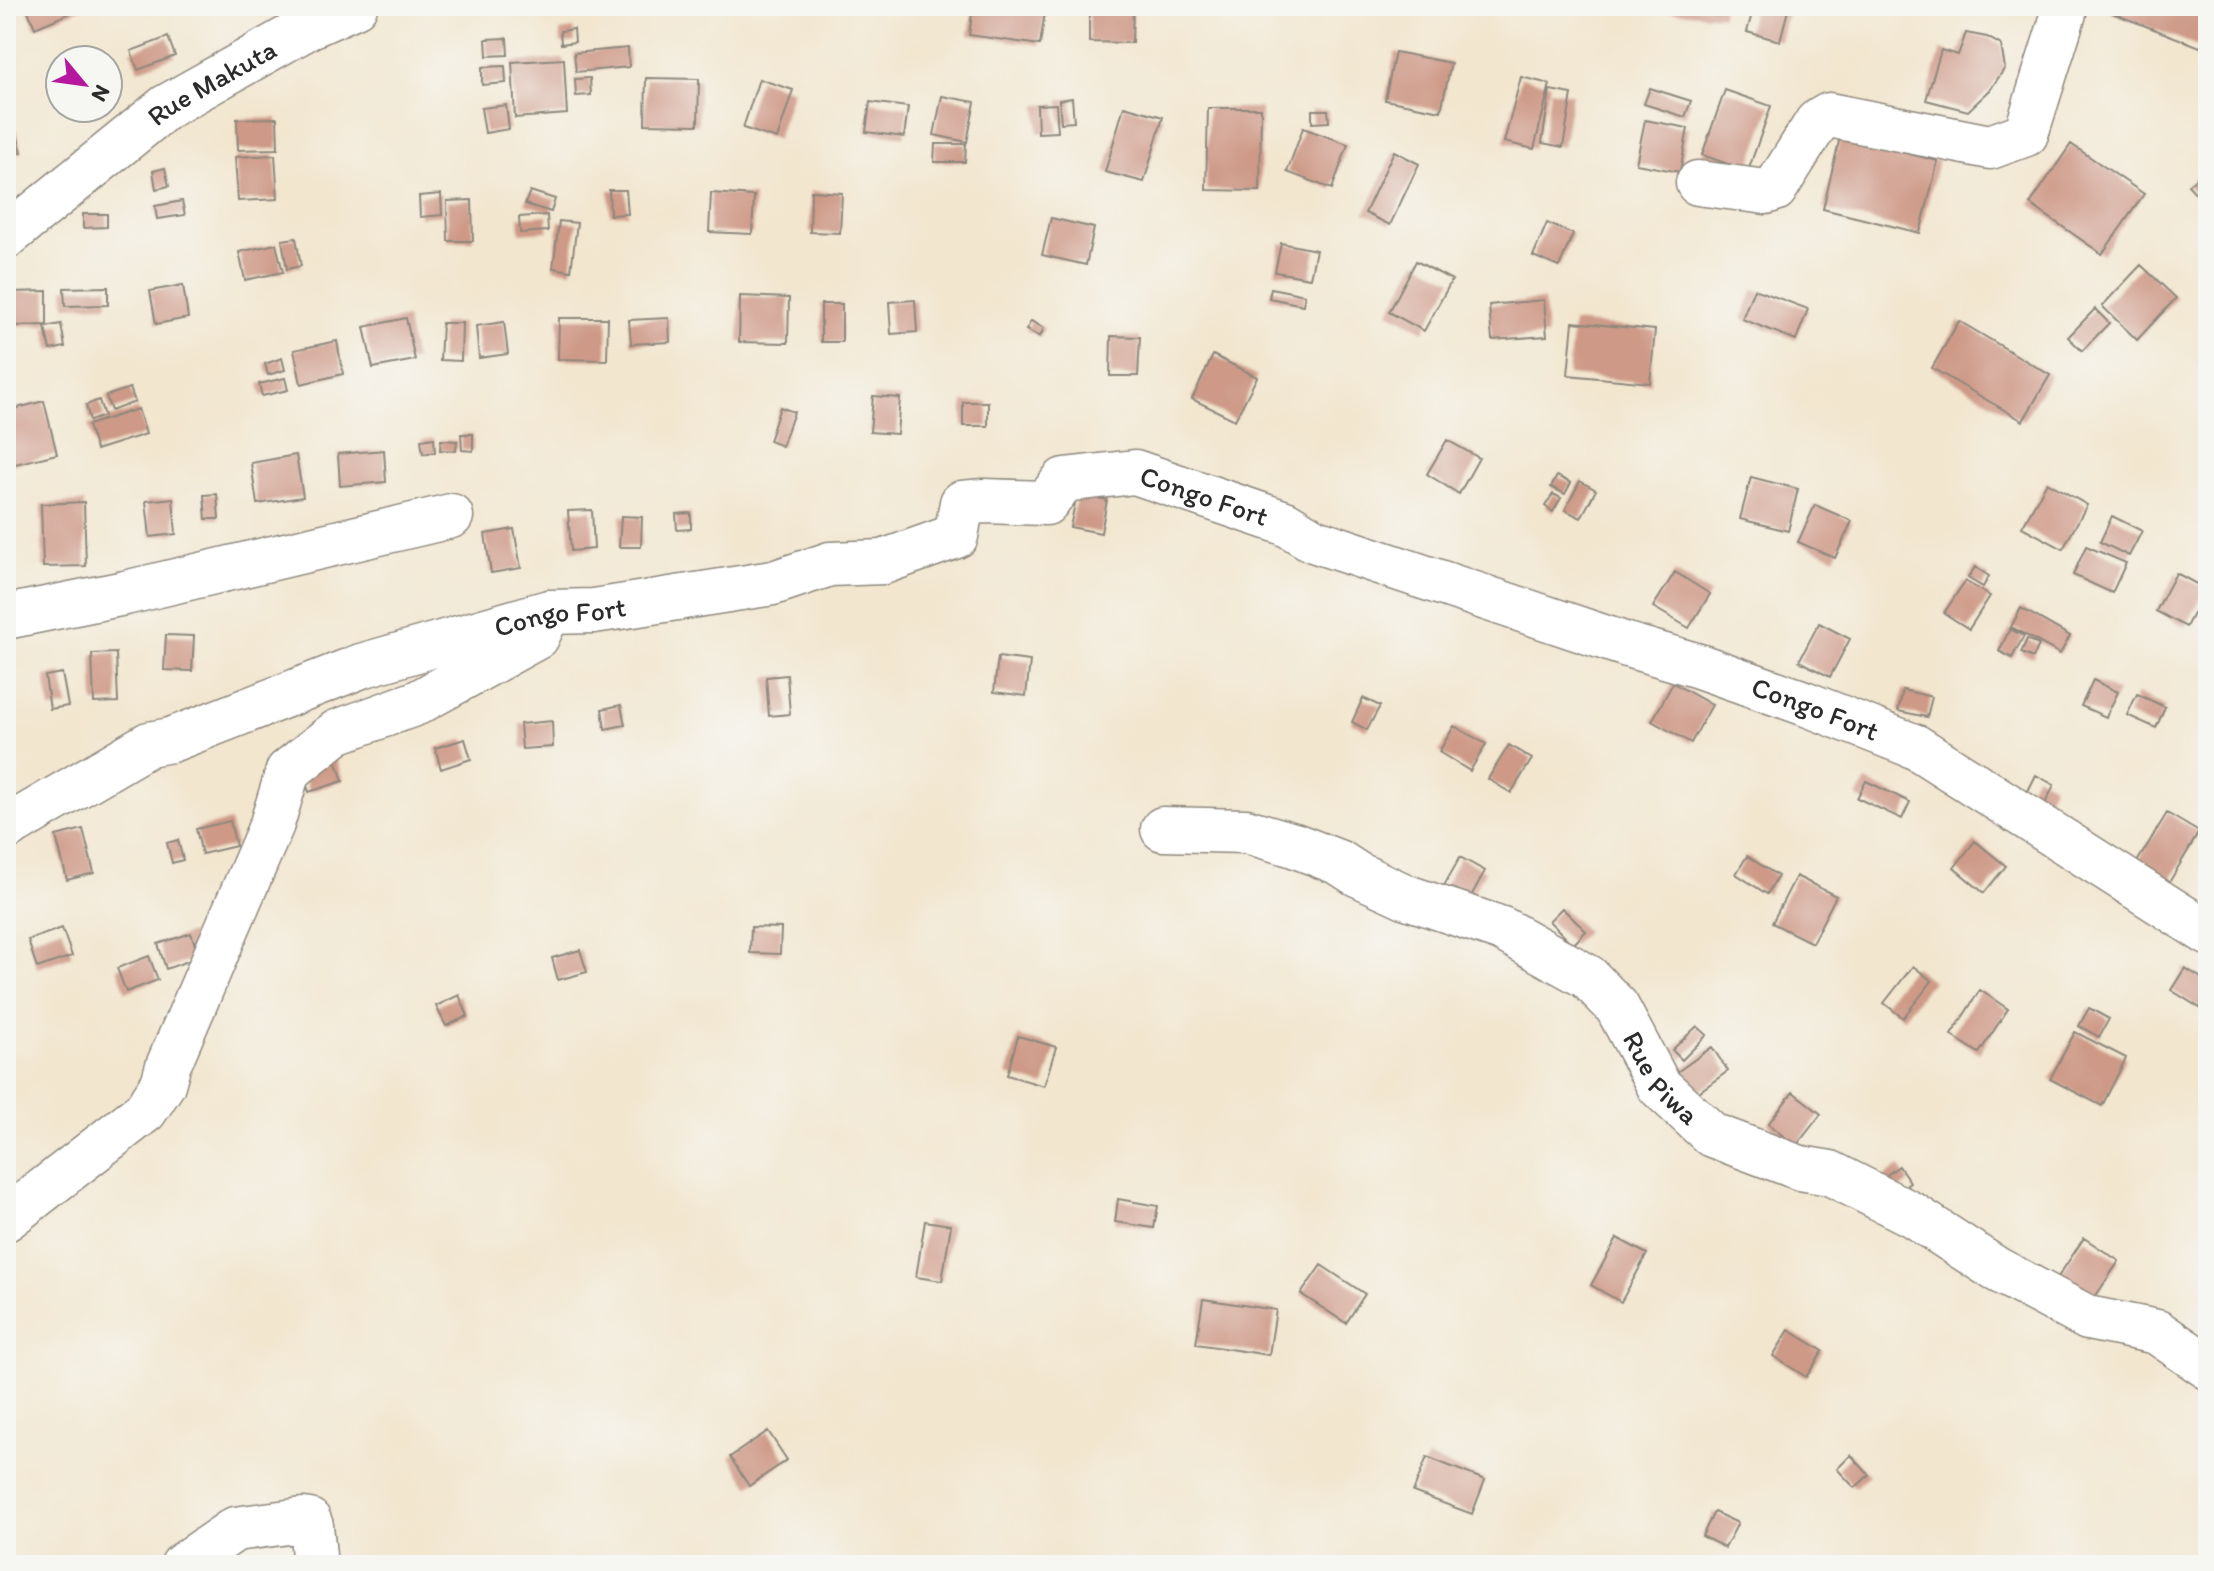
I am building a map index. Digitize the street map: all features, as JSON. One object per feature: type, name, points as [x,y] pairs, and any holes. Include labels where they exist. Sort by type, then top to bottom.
[{"type":"street","name":"Rue Makuta","points":[[6,237],[166,107],[310,26],[355,6]]},
{"type":"street","points":[[1698,183],[1766,192],[1775,189],[1817,122],[1829,115],[1990,147],[2026,134],[2064,13],[2063,6]]},
{"type":"street","name":"Congo Fort","points":[[6,828],[149,744],[171,740],[361,666],[549,612],[594,611],[773,583],[830,564],[883,562],[956,536],[962,503],[1046,503],[1064,480],[1135,472],[1285,523],[1313,540],[1699,666],[1916,747],[2208,933]]},
{"type":"street","points":[[6,617],[125,593],[451,516]]},
{"type":"street","points":[[6,1219],[145,1111],[157,1093],[242,888],[272,824],[288,771],[337,732],[417,703],[537,637],[549,612]]},
{"type":"street","name":"Rue Piwa","points":[[1163,829],[1246,831],[1294,845],[1340,863],[1407,897],[1502,929],[1588,977],[1617,1007],[1659,1086],[1712,1135],[1800,1168],[1830,1173],[1913,1215],[1996,1269],[2088,1318],[2157,1332],[2208,1367]]},
{"type":"street","points":[[183,1565],[235,1529],[303,1520],[309,1521],[311,1526],[315,1565]]},
{"type":"building","points":[[26,6],[87,6],[35,28]]},
{"type":"building","points":[[934,6],[962,6],[961,11]]},
{"type":"building","points":[[973,6],[1046,6],[1040,45],[969,35]]},
{"type":"building","points":[[1089,6],[1133,6],[1132,43],[1089,42]]},
{"type":"building","points":[[1211,6],[1234,6],[1234,12],[1211,11]]},
{"type":"building","points":[[1637,6],[1723,6],[1722,16],[1637,9]]},
{"type":"building","points":[[1754,6],[1789,6],[1780,41],[1747,32]]},
{"type":"building","points":[[2115,6],[2208,6],[2208,50],[2112,13]]},
{"type":"building","points":[[574,29],[575,42],[561,44],[560,31]]},
{"type":"building","points":[[1966,33],[1987,37],[2001,45],[2005,68],[1990,90],[1968,111],[1926,100],[1941,50],[1958,55]]},
{"type":"building","points":[[168,37],[175,56],[138,70],[131,51]]},
{"type":"building","points":[[507,38],[508,55],[487,56],[486,39]]},
{"type":"building","points":[[628,48],[629,67],[576,72],[574,53]]},
{"type":"building","points":[[1395,52],[1451,63],[1441,111],[1385,100]]},
{"type":"building","points":[[564,59],[567,114],[515,118],[512,62]]},
{"type":"building","points":[[505,66],[506,83],[482,85],[482,67]]},
{"type":"building","points":[[1521,77],[1550,84],[1534,149],[1504,142]]},
{"type":"building","points":[[590,78],[591,95],[576,96],[575,79]]},
{"type":"building","points":[[646,78],[699,79],[698,125],[645,124]]},
{"type":"building","points":[[759,79],[793,90],[777,139],[743,128]]},
{"type":"building","points":[[1650,88],[1691,101],[1685,117],[1644,104]]},
{"type":"building","points":[[1550,90],[1572,94],[1563,147],[1542,143]]},
{"type":"building","points":[[1725,90],[1771,106],[1748,171],[1702,155]]},
{"type":"building","points":[[942,96],[975,102],[967,142],[934,135]]},
{"type":"building","points":[[1072,98],[1074,122],[1061,123],[1059,100]]},
{"type":"building","points":[[6,100],[22,152],[6,157]]},
{"type":"building","points":[[870,102],[908,107],[904,137],[866,132]]},
{"type":"building","points":[[1056,104],[1058,132],[1038,133],[1037,105]]},
{"type":"building","points":[[506,105],[509,129],[485,133],[481,108]]},
{"type":"building","points":[[1124,106],[1163,117],[1144,182],[1105,172]]},
{"type":"building","points":[[1208,108],[1261,108],[1260,191],[1206,190]]},
{"type":"building","points":[[1312,110],[1328,110],[1329,122],[1312,123]]},
{"type":"building","points":[[277,118],[278,149],[238,150],[237,119]]},
{"type":"building","points":[[1645,120],[1688,128],[1680,172],[1636,164]]},
{"type":"building","points":[[1303,128],[1348,144],[1332,189],[1287,172]]},
{"type":"building","points":[[1840,137],[1938,161],[1920,233],[1823,209]]},
{"type":"building","points":[[935,144],[966,144],[965,162],[934,162]]},
{"type":"building","points":[[2071,144],[2144,194],[2102,254],[2030,204]]},
{"type":"building","points":[[1394,151],[1419,164],[1390,225],[1365,213]]},
{"type":"building","points":[[275,155],[278,199],[238,201],[235,157]]},
{"type":"building","points":[[2208,167],[2208,207],[2188,185]]},
{"type":"building","points":[[165,168],[169,186],[156,189],[153,171]]},
{"type":"building","points":[[609,190],[626,190],[628,214],[610,215]]},
{"type":"building","points":[[530,191],[555,199],[551,212],[525,204]]},
{"type":"building","points":[[811,191],[842,193],[840,233],[810,232]]},
{"type":"building","points":[[711,193],[754,196],[752,234],[709,232]]},
{"type":"building","points":[[441,194],[442,215],[420,217],[419,196]]},
{"type":"building","points":[[472,200],[473,241],[448,241],[447,201]]},
{"type":"building","points":[[182,201],[185,215],[157,219],[155,206]]},
{"type":"building","points":[[83,214],[107,214],[107,227],[83,228]]},
{"type":"building","points":[[547,215],[548,231],[520,233],[519,217]]},
{"type":"building","points":[[1051,218],[1094,228],[1086,265],[1042,255]]},
{"type":"building","points":[[559,221],[577,223],[571,271],[553,268]]},
{"type":"building","points":[[1547,223],[1573,234],[1559,267],[1533,256]]},
{"type":"building","points":[[296,238],[301,266],[287,269],[282,240]]},
{"type":"building","points":[[1281,243],[1316,250],[1310,278],[1275,272]]},
{"type":"building","points":[[276,244],[283,272],[245,280],[239,252]]},
{"type":"building","points":[[1416,261],[1452,280],[1424,331],[1389,312]]},
{"type":"building","points":[[2141,265],[2176,298],[2137,340],[2102,306]]},
{"type":"building","points":[[183,285],[188,318],[156,324],[150,291]]},
{"type":"building","points":[[108,287],[108,305],[65,306],[64,288]]},
{"type":"building","points":[[1271,288],[1305,295],[1303,305],[1269,298]]},
{"type":"building","points":[[1754,289],[1808,309],[1796,340],[1742,319]]},
{"type":"building","points":[[47,291],[47,325],[12,326],[11,292]]},
{"type":"building","points":[[740,296],[789,298],[788,343],[739,342]]},
{"type":"building","points":[[915,300],[917,332],[891,334],[889,302]]},
{"type":"building","points":[[1544,300],[1547,336],[1492,340],[1489,305]]},
{"type":"building","points":[[821,304],[842,304],[842,342],[821,342]]},
{"type":"building","points":[[2095,309],[2109,323],[2082,351],[2068,337]]},
{"type":"building","points":[[406,318],[415,360],[373,368],[364,327]]},
{"type":"building","points":[[559,318],[608,318],[607,360],[558,359]]},
{"type":"building","points":[[669,318],[670,342],[631,344],[629,320]]},
{"type":"building","points":[[1031,321],[1044,328],[1040,337],[1026,330]]},
{"type":"building","points":[[1959,321],[2050,375],[2023,421],[1932,368]]},
{"type":"building","points":[[504,322],[508,354],[479,358],[476,326]]},
{"type":"building","points":[[1573,322],[1655,330],[1650,383],[1568,375]]},
{"type":"building","points":[[442,323],[462,323],[461,361],[440,360]]},
{"type":"building","points":[[61,324],[65,347],[50,350],[45,327]]},
{"type":"building","points":[[1111,336],[1140,337],[1138,376],[1110,376]]},
{"type":"building","points":[[337,341],[343,374],[301,384],[294,350]]},
{"type":"building","points":[[1213,355],[1257,377],[1235,420],[1192,399]]},
{"type":"building","points":[[282,358],[285,370],[268,375],[265,364]]},
{"type":"building","points":[[285,378],[288,390],[262,396],[259,384]]},
{"type":"building","points":[[130,388],[135,402],[111,411],[106,396]]},
{"type":"building","points":[[873,396],[900,398],[897,434],[870,432]]},
{"type":"building","points":[[99,400],[104,416],[90,421],[86,405]]},
{"type":"building","points":[[44,401],[57,454],[7,466],[6,411]]},
{"type":"building","points":[[963,402],[988,402],[988,426],[963,426]]},
{"type":"building","points":[[780,407],[794,412],[782,446],[769,441]]},
{"type":"building","points":[[138,409],[146,434],[96,450],[88,425]]},
{"type":"building","points":[[461,434],[473,434],[473,451],[462,450]]},
{"type":"building","points":[[434,438],[435,452],[423,454],[421,440]]},
{"type":"building","points":[[441,440],[457,441],[456,451],[440,450]]},
{"type":"building","points":[[1447,440],[1479,458],[1459,494],[1427,474]]},
{"type":"building","points":[[384,450],[386,482],[340,486],[338,454]]},
{"type":"building","points":[[296,455],[303,497],[257,504],[251,463]]},
{"type":"building","points":[[1557,476],[1571,483],[1565,494],[1551,487]]},
{"type":"building","points":[[1751,477],[1798,489],[1788,531],[1740,519]]},
{"type":"building","points":[[1580,481],[1596,490],[1581,518],[1565,510]]},
{"type":"building","points":[[2047,482],[2087,505],[2063,549],[2022,527]]},
{"type":"building","points":[[217,494],[219,519],[206,519],[204,495]]},
{"type":"building","points":[[1077,494],[1107,500],[1101,533],[1070,527]]},
{"type":"building","points":[[1553,494],[1561,498],[1553,512],[1545,506]]},
{"type":"building","points":[[173,498],[176,534],[150,537],[146,501]]},
{"type":"building","points":[[84,502],[86,566],[43,567],[41,504]]},
{"type":"building","points":[[1815,505],[1852,521],[1835,558],[1798,542]]},
{"type":"building","points":[[592,510],[594,549],[571,551],[568,511]]},
{"type":"building","points":[[691,513],[691,529],[677,530],[676,514]]},
{"type":"building","points":[[621,516],[642,517],[641,547],[619,547]]},
{"type":"building","points":[[2112,516],[2142,531],[2129,556],[2100,542]]},
{"type":"building","points":[[514,529],[521,568],[491,573],[485,534]]},
{"type":"building","points":[[2086,546],[2126,563],[2112,593],[2073,575]]},
{"type":"building","points":[[1975,567],[1989,576],[1983,587],[1968,578]]},
{"type":"building","points":[[1675,572],[1710,594],[1689,628],[1653,607]]},
{"type":"building","points":[[2176,573],[2206,589],[2186,627],[2156,611]]},
{"type":"building","points":[[1965,581],[1990,596],[1969,629],[1944,613]]},
{"type":"building","points":[[2021,608],[2070,636],[2060,654],[2011,627]]},
{"type":"building","points":[[1819,623],[1850,639],[1830,677],[1799,661]]},
{"type":"building","points":[[2010,629],[2024,636],[2012,658],[1999,651]]},
{"type":"building","points":[[166,635],[194,636],[192,671],[164,670]]},
{"type":"building","points":[[2027,639],[2039,645],[2033,658],[2021,653]]},
{"type":"building","points":[[116,653],[118,702],[94,703],[92,654]]},
{"type":"building","points":[[998,657],[1030,661],[1026,696],[994,692]]},
{"type":"building","points":[[62,673],[68,706],[50,709],[45,676]]},
{"type":"building","points":[[787,675],[790,714],[769,716],[766,677]]},
{"type":"building","points":[[2093,680],[2118,692],[2106,717],[2081,706]]},
{"type":"building","points":[[1673,683],[1712,705],[1691,743],[1652,721]]},
{"type":"building","points":[[1903,690],[1932,697],[1927,717],[1898,711]]},
{"type":"building","points":[[2137,694],[2165,707],[2156,728],[2127,715]]},
{"type":"building","points":[[1363,698],[1380,706],[1367,730],[1352,722]]},
{"type":"building","points":[[621,705],[625,725],[605,729],[602,709]]},
{"type":"building","points":[[552,721],[553,747],[522,749],[520,724]]},
{"type":"building","points":[[1454,726],[1486,744],[1470,771],[1439,752]]},
{"type":"building","points":[[465,739],[471,759],[441,769],[435,748]]},
{"type":"building","points":[[1509,745],[1532,759],[1511,793],[1488,779]]},
{"type":"building","points":[[335,756],[343,781],[309,792],[301,767]]},
{"type":"building","points":[[2036,775],[2054,785],[2043,808],[2024,799]]},
{"type":"building","points":[[1866,781],[1910,802],[1902,819],[1857,798]]},
{"type":"building","points":[[2167,813],[2199,832],[2167,886],[2134,867]]},
{"type":"building","points":[[230,821],[236,846],[202,854],[196,829]]},
{"type":"building","points":[[83,829],[94,873],[67,880],[56,836]]},
{"type":"building","points":[[178,840],[183,860],[172,863],[167,843]]},
{"type":"building","points":[[1975,841],[2006,866],[1984,893],[1954,868]]},
{"type":"building","points":[[1747,856],[1778,876],[1767,894],[1736,874]]},
{"type":"building","points":[[1460,857],[1485,871],[1465,907],[1440,893]]},
{"type":"building","points":[[1796,876],[1836,896],[1812,943],[1772,923]]},
{"type":"building","points":[[1562,908],[1586,931],[1573,945],[1549,921]]},
{"type":"building","points":[[751,927],[781,928],[780,954],[750,953]]},
{"type":"building","points":[[62,928],[72,956],[37,968],[28,940]]},
{"type":"building","points":[[191,933],[199,957],[166,969],[158,944]]},
{"type":"building","points":[[580,950],[587,972],[558,980],[552,958]]},
{"type":"building","points":[[149,956],[158,980],[126,992],[117,968]]},
{"type":"building","points":[[1913,966],[1932,981],[1903,1018],[1884,1003]]},
{"type":"building","points":[[2185,968],[2208,982],[2208,994],[2200,1008],[2171,990]]},
{"type":"building","points":[[1980,990],[2008,1009],[1979,1053],[1951,1035]]},
{"type":"building","points":[[459,995],[468,1016],[446,1026],[436,1006]]},
{"type":"building","points":[[2089,1008],[2109,1019],[2099,1037],[2079,1026]]},
{"type":"building","points":[[1697,1026],[1707,1035],[1682,1060],[1672,1050]]},
{"type":"building","points":[[2075,1032],[2126,1058],[2102,1106],[2050,1079]]},
{"type":"building","points":[[1018,1036],[1056,1047],[1044,1086],[1007,1075]]},
{"type":"building","points":[[1712,1047],[1728,1071],[1689,1099],[1673,1075]]},
{"type":"building","points":[[1793,1092],[1821,1114],[1796,1146],[1768,1124]]},
{"type":"building","points":[[1899,1166],[1910,1182],[1887,1198],[1876,1183]]},
{"type":"building","points":[[1118,1199],[1158,1206],[1154,1228],[1115,1222]]},
{"type":"building","points":[[925,1221],[951,1225],[942,1281],[916,1277]]},
{"type":"building","points":[[1617,1238],[1647,1254],[1621,1302],[1591,1285]]},
{"type":"building","points":[[2084,1238],[2119,1261],[2093,1300],[2058,1277]]},
{"type":"building","points":[[1321,1265],[1365,1294],[1346,1323],[1301,1294]]},
{"type":"building","points":[[1203,1299],[1276,1310],[1269,1355],[1196,1344]]},
{"type":"building","points":[[1789,1330],[1823,1351],[1806,1377],[1773,1356]]},
{"type":"building","points":[[768,1431],[787,1460],[749,1486],[730,1457]]},
{"type":"building","points":[[1851,1455],[1869,1475],[1855,1488],[1837,1469]]},
{"type":"building","points":[[1427,1457],[1485,1480],[1472,1514],[1413,1492]]},
{"type":"building","points":[[1714,1512],[1738,1523],[1725,1548],[1702,1536]]}]
